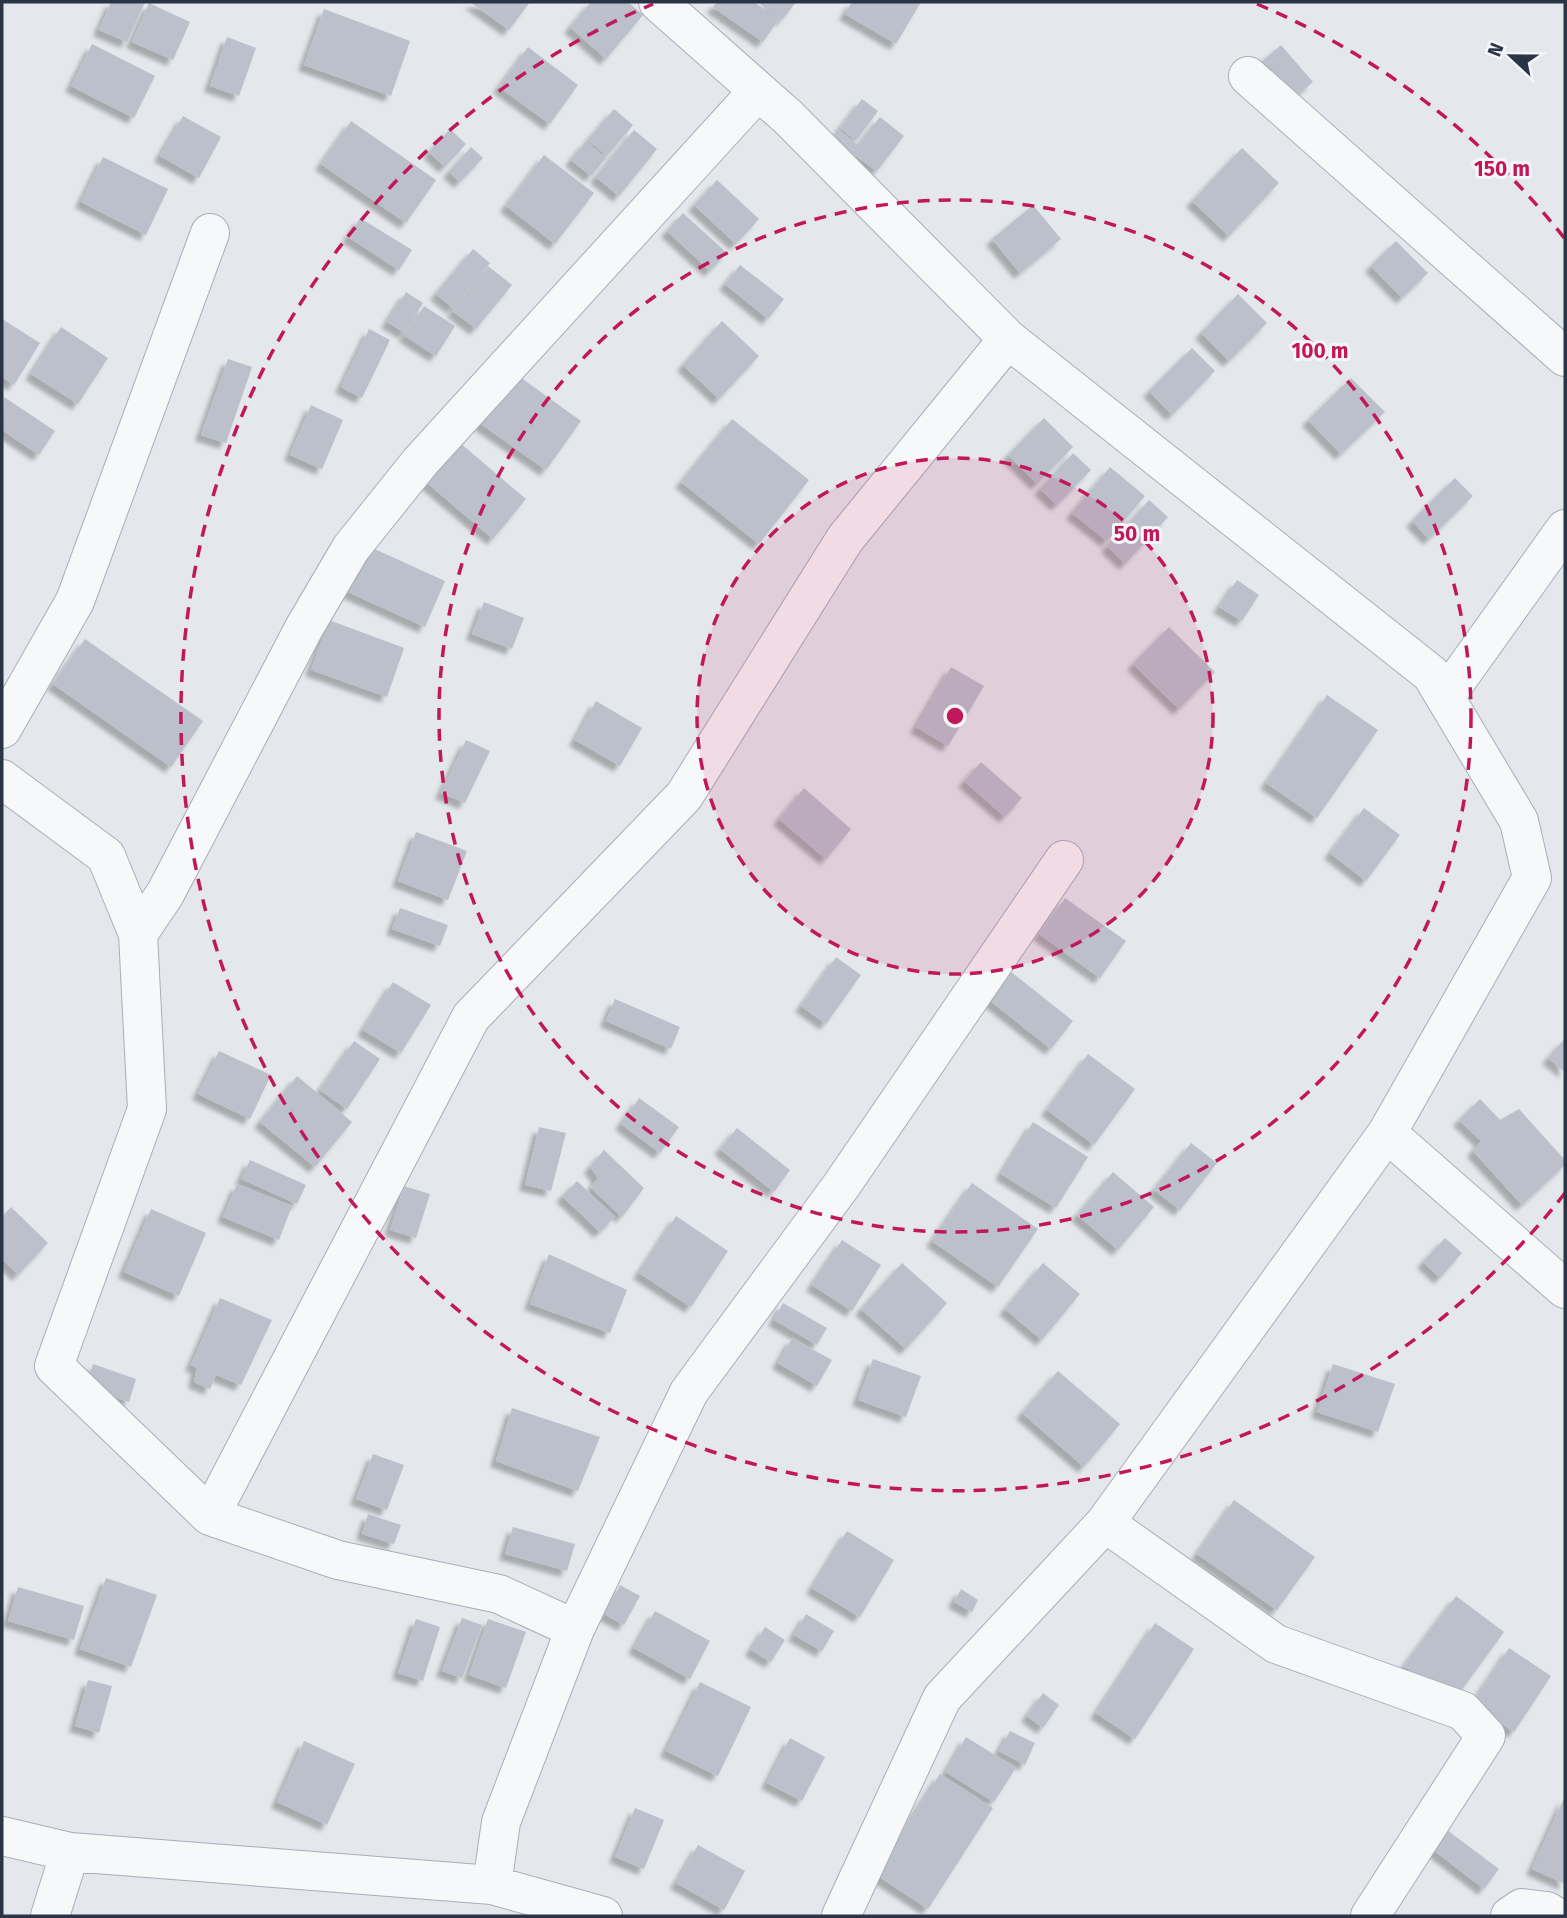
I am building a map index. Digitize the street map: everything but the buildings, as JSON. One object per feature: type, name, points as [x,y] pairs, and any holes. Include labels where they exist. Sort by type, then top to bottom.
[{"type":"street","points":[[658,2],[758,91],[1007,339],[1431,674],[1519,821],[1532,878],[1387,1133],[1105,1523],[942,1698],[841,1916]]},
{"type":"street","points":[[1248,76],[1565,357]]},
{"type":"street","points":[[138,934],[165,894],[304,628],[351,548],[420,462],[758,91]]},
{"type":"street","points":[[2,729],[75,601],[210,233]]},
{"type":"street","points":[[210,1516],[471,1017],[684,796],[845,539],[1007,339]]},
{"type":"street","points":[[1445,697],[1565,529]]},
{"type":"street","points":[[2,779],[106,856],[138,934],[147,1109],[54,1366],[210,1516],[338,1560],[499,1594],[575,1629]]},
{"type":"street","points":[[492,1885],[501,1822],[575,1629],[689,1392],[841,1186],[1064,860]]},
{"type":"street","points":[[1387,1133],[1565,1289]]},
{"type":"street","points":[[1105,1523],[1276,1644],[1463,1711],[1478,1723],[1486,1736],[1370,1916]]},
{"type":"street","points":[[2,1836],[71,1853],[492,1885],[603,1916]]},
{"type":"street","points":[[50,1916],[71,1853]]},
{"type":"street","points":[[1510,1916],[1522,1908],[1547,1911],[1555,1916]]}]
